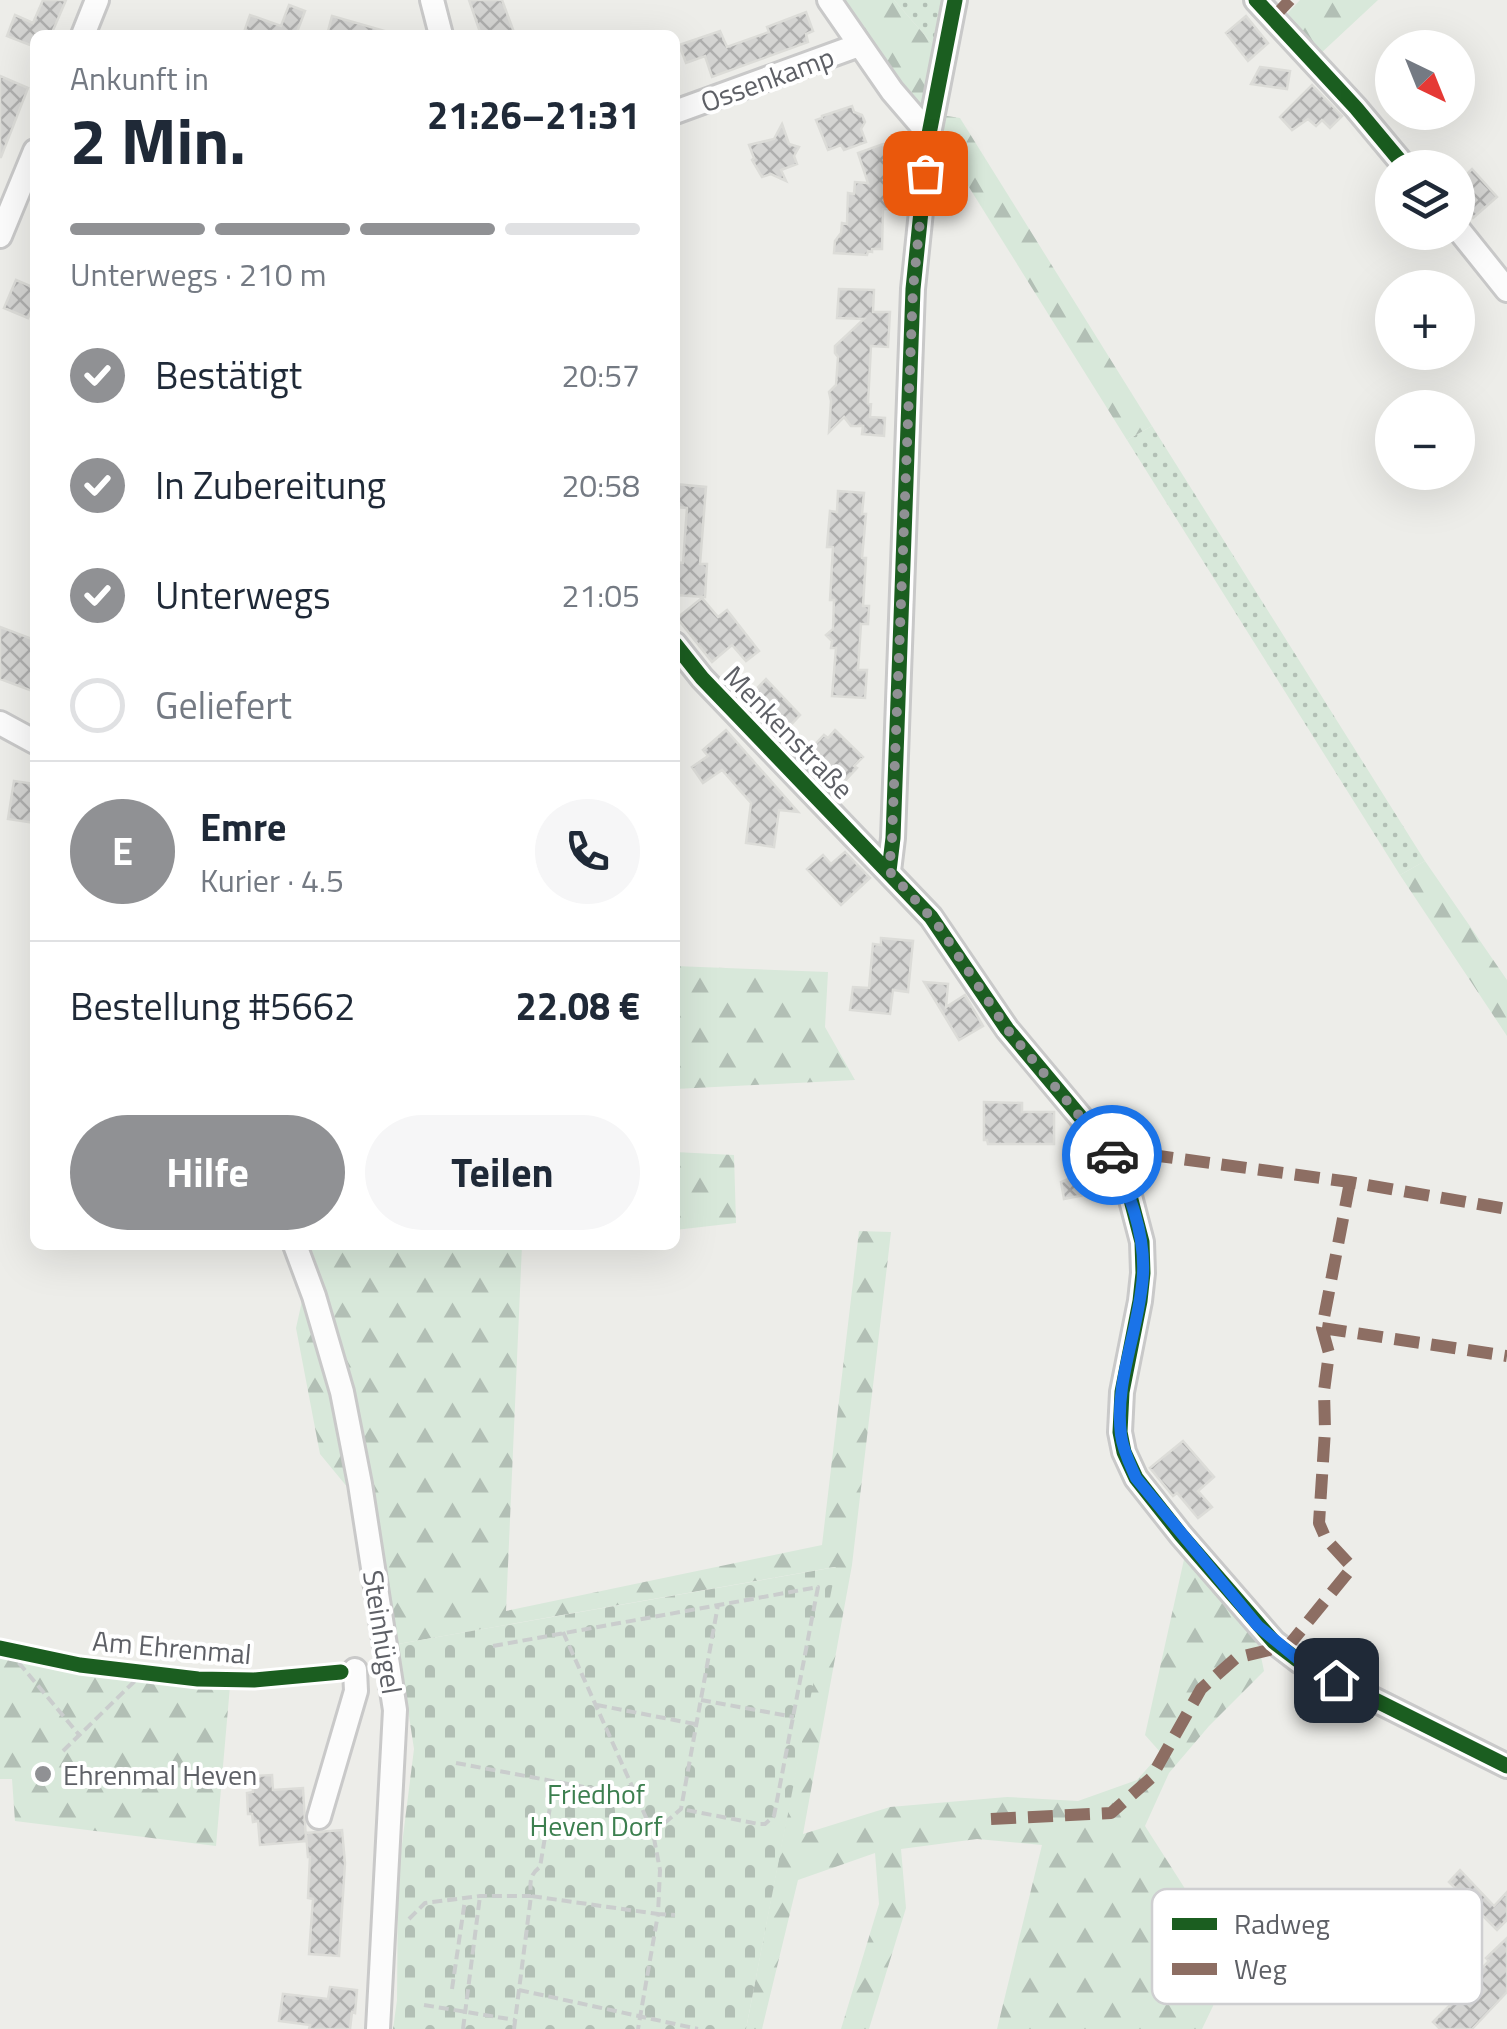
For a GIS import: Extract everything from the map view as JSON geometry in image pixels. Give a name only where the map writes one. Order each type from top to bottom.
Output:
[{"type":"street","points":[[85,30],[97,0]]},
{"type":"street","points":[[432,0],[440,30]]},
{"type":"street","name":"Ossenkamp","points":[[829,0],[892,91],[928,134]]},
{"type":"street","points":[[889,871],[913,289],[928,134],[954,0]]},
{"type":"street","points":[[1256,0],[1391,150]]},
{"type":"street","name":"Ossenkamp","points":[[680,110],[859,45]]},
{"type":"street","points":[[0,236],[30,163]]},
{"type":"street","points":[[1475,250],[1506,288]]},
{"type":"street","name":"Menkenstraße","points":[[680,650],[937,924],[1007,1029],[1110,1151],[1130,1196],[1142,1242],[1140,1301],[1122,1392],[1120,1432],[1136,1478],[1274,1642],[1336,1680],[1507,1766]]},
{"type":"street","points":[[0,723],[30,739]]},
{"type":"street","name":"Steinhügel","points":[[298,1250],[342,1392],[394,1710],[378,2029]]},
{"type":"street","points":[[319,1817],[356,1690],[348,1671],[388,1665]]},
{"type":"path","points":[[492,1646],[818,1586],[777,1810],[770,1820],[759,1824],[681,1809]]},
{"type":"path","points":[[653,1833],[681,1809],[718,1605]]},
{"type":"path","points":[[563,1632],[653,1833],[660,1870],[658,1914],[638,2029]]},
{"type":"path","points":[[3,1648],[80,1736]]},
{"type":"path","points":[[63,1752],[142,1674]]},
{"type":"path","points":[[700,1700],[794,1717]]},
{"type":"path","points":[[597,1704],[696,1725]]},
{"type":"path","points":[[456,1763],[638,1797]]},
{"type":"path","points":[[514,2029],[530,1881],[540,1867],[554,1783]]},
{"type":"path","points":[[463,2029],[480,1896]]},
{"type":"path","points":[[409,1919],[426,1903],[480,1896],[531,1896],[675,1915]]},
{"type":"path","points":[[452,1990],[465,1898]]},
{"type":"path","points":[[519,1990],[698,2029]]},
{"type":"path","points":[[424,2005],[515,2020]]},
{"type":"green space","points":[[841,0],[894,0],[936,48],[927,107],[911,102]]},
{"type":"green space","points":[[894,0],[944,0],[936,48]]},
{"type":"green space","points":[[1300,0],[1378,0],[1319,55],[1284,17]]},
{"type":"green space","points":[[941,115],[960,118],[1152,426],[1127,440],[937,136]]},
{"type":"green space","points":[[1152,426],[1425,861],[1400,875],[1127,440]]},
{"type":"green space","points":[[1425,861],[1507,980],[1507,1036],[1400,875]]},
{"type":"green space","points":[[680,966],[828,972],[825,1027],[855,1080],[680,1089]]},
{"type":"green space","points":[[680,1152],[734,1155],[736,1223],[680,1229]]},
{"type":"green space","points":[[859,1231],[891,1232],[852,1565],[803,1834],[890,1807],[1007,1797],[1078,1801],[1137,1780],[1161,1753],[1145,1735],[1185,1555],[1256,1633],[1264,1671],[1169,1773],[1145,1826],[1185,1889],[1152,1889],[1152,2004],[1214,2004],[1202,2029],[997,2029],[1042,1845],[977,1839],[901,1849],[906,1908],[869,2029],[841,2029],[879,1904],[875,1853],[798,1880],[762,2029],[746,2029],[835,1567],[398,1644],[352,1393],[312,1250],[522,1250],[506,1611],[822,1545]]},
{"type":"green space","points":[[304,1292],[334,1401],[353,1494],[320,1454],[296,1328]]},
{"type":"green space","name":"Friedhof Heven Dorf","points":[[836,1567],[746,2029],[393,2029],[397,2000],[398,1876],[414,1749],[398,1644]]},
{"type":"green space","points":[[0,1655],[230,1686],[216,1846],[15,1821],[12,1779],[0,1779]]},
{"type":"building","points":[[43,0],[66,0],[53,30],[30,30],[30,45],[7,36],[15,15],[33,23]]},
{"type":"building","points":[[469,0],[502,0],[513,30],[479,30]]},
{"type":"building","points":[[289,5],[305,11],[298,30],[245,30],[250,15],[281,26]]},
{"type":"building","points":[[806,12],[813,31],[806,34],[808,42],[712,77],[705,56],[686,63],[680,48],[720,31],[727,47],[769,32],[767,27]]},
{"type":"building","points":[[332,16],[381,30],[328,30]]},
{"type":"building","points":[[1246,16],[1268,43],[1248,61],[1226,33]]},
{"type":"building","points":[[1260,67],[1290,71],[1287,89],[1251,84]]},
{"type":"building","points":[[0,76],[28,88],[1,157],[0,157]]},
{"type":"building","points":[[1312,85],[1342,116],[1330,128],[1322,120],[1316,126],[1308,119],[1292,130],[1280,117]]},
{"type":"building","points":[[852,106],[865,122],[861,129],[866,142],[844,150],[841,145],[828,150],[816,120]]},
{"type":"building","points":[[782,124],[789,144],[799,147],[794,156],[797,164],[781,170],[786,181],[771,174],[762,177],[749,145],[774,139]]},
{"type":"building","points":[[883,144],[888,160],[898,156],[904,175],[889,180],[889,209],[883,209],[882,249],[872,249],[867,255],[834,253],[842,223],[847,224],[848,193],[854,194],[855,182],[868,183],[858,153]]},
{"type":"building","points":[[1475,172],[1497,197],[1475,216]]},
{"type":"building","points":[[16,280],[30,286],[28,318],[4,308]]},
{"type":"building","points":[[839,289],[874,290],[873,312],[890,312],[888,347],[871,346],[868,403],[870,417],[885,418],[884,436],[862,434],[863,426],[851,426],[844,417],[829,432],[829,392],[836,385],[838,357],[835,346],[864,319],[837,318]]},
{"type":"building","points":[[680,484],[706,487],[700,564],[707,564],[705,597],[680,595],[687,508],[680,507]]},
{"type":"building","points":[[838,491],[864,493],[863,606],[869,606],[868,624],[861,624],[858,670],[867,670],[865,698],[832,696],[836,648],[831,648],[832,641],[826,635],[833,629],[833,547],[827,547],[830,511],[837,512]]},
{"type":"building","points":[[702,598],[718,617],[727,610],[759,651],[746,661],[732,645],[712,662],[680,622],[680,616]]},
{"type":"building","points":[[0,627],[30,638],[30,690],[0,679]]},
{"type":"building","points":[[766,679],[800,715],[788,728],[776,715],[770,721],[747,699]]},
{"type":"building","points":[[726,730],[798,812],[779,810],[774,847],[746,843],[751,803],[722,770],[703,783],[692,767],[708,756],[703,750]]},
{"type":"building","points":[[835,730],[863,757],[840,786],[808,752],[824,735],[828,738]]},
{"type":"building","points":[[14,781],[30,783],[30,822],[8,819]]},
{"type":"building","points":[[845,852],[870,878],[841,905],[807,869],[823,855],[831,864]]},
{"type":"building","points":[[881,938],[913,941],[908,992],[893,990],[890,1014],[850,1010],[853,987],[869,988],[873,944],[881,945]]},
{"type":"building","points":[[924,982],[948,984],[946,1007],[965,995],[983,1026],[959,1040]]},
{"type":"building","points":[[984,1102],[1022,1103],[1022,1112],[1054,1112],[1054,1144],[988,1144],[984,1140]]},
{"type":"building","points":[[1094,1161],[1100,1192],[1064,1199],[1061,1182],[1071,1178],[1069,1166]]},
{"type":"building","points":[[1183,1441],[1214,1477],[1198,1491],[1212,1507],[1198,1518],[1150,1468]]},
{"type":"building","points":[[272,1775],[273,1790],[303,1788],[306,1841],[260,1845],[258,1821],[253,1822],[252,1814],[248,1814],[247,1793],[253,1792],[252,1776]]},
{"type":"building","points":[[342,1830],[345,1863],[339,1956],[309,1954],[313,1899],[308,1898],[310,1857],[306,1833]]},
{"type":"building","points":[[1460,1870],[1478,1889],[1456,1889],[1449,1882]]},
{"type":"building","points":[[1507,1892],[1507,1920],[1497,1930],[1482,1915],[1482,1893],[1494,1906]]},
{"type":"building","points":[[1507,1938],[1507,1992],[1472,2029],[1440,2029],[1433,2022],[1451,2004],[1482,2004],[1482,1968],[1489,1961],[1486,1958]]},
{"type":"building","points":[[330,1987],[357,1990],[350,2029],[309,2029],[310,2025],[279,2021],[283,1994],[328,1999]]},
{"type":"marked path","points":[[1273,18],[1290,0]]},
{"type":"marked path","points":[[1129,1156],[1145,1140],[1151,1127]]},
{"type":"marked path","points":[[1111,1155],[1159,1156],[1350,1182],[1507,1209]]},
{"type":"marked path","points":[[1350,1182],[1322,1328],[1507,1356]]},
{"type":"marked path","points":[[1285,1650],[1350,1570],[1319,1523],[1329,1353],[1322,1328]]},
{"type":"marked path","points":[[991,1819],[1111,1813],[1151,1778],[1201,1689],[1236,1658],[1281,1647]]},
{"type":"cycle path","points":[[889,871],[913,289],[929,134],[955,0]]},
{"type":"cycle path","points":[[1256,0],[1391,150]]},
{"type":"cycle path","points":[[680,650],[931,917],[1007,1029],[1109,1151],[1130,1196],[1142,1242],[1140,1301],[1122,1392],[1120,1432],[1136,1478],[1274,1642],[1299,1661],[1507,1766]]},
{"type":"cycle path","name":"Am Ehrenmal","points":[[0,1648],[80,1665],[198,1679],[254,1680],[341,1672]]},
{"type":"way so far","points":[[925,173],[913,289],[889,871],[937,924],[1007,1029],[1112,1155]]},
{"type":"place","name":"Ehrenmal Heven","points":[[43,1774]]},
{"type":"route","points":[[1112,1155],[1130,1196],[1142,1242],[1140,1301],[1122,1392],[1120,1432],[1124,1452],[1136,1478],[1258,1626],[1299,1660],[1336,1680]]}]
